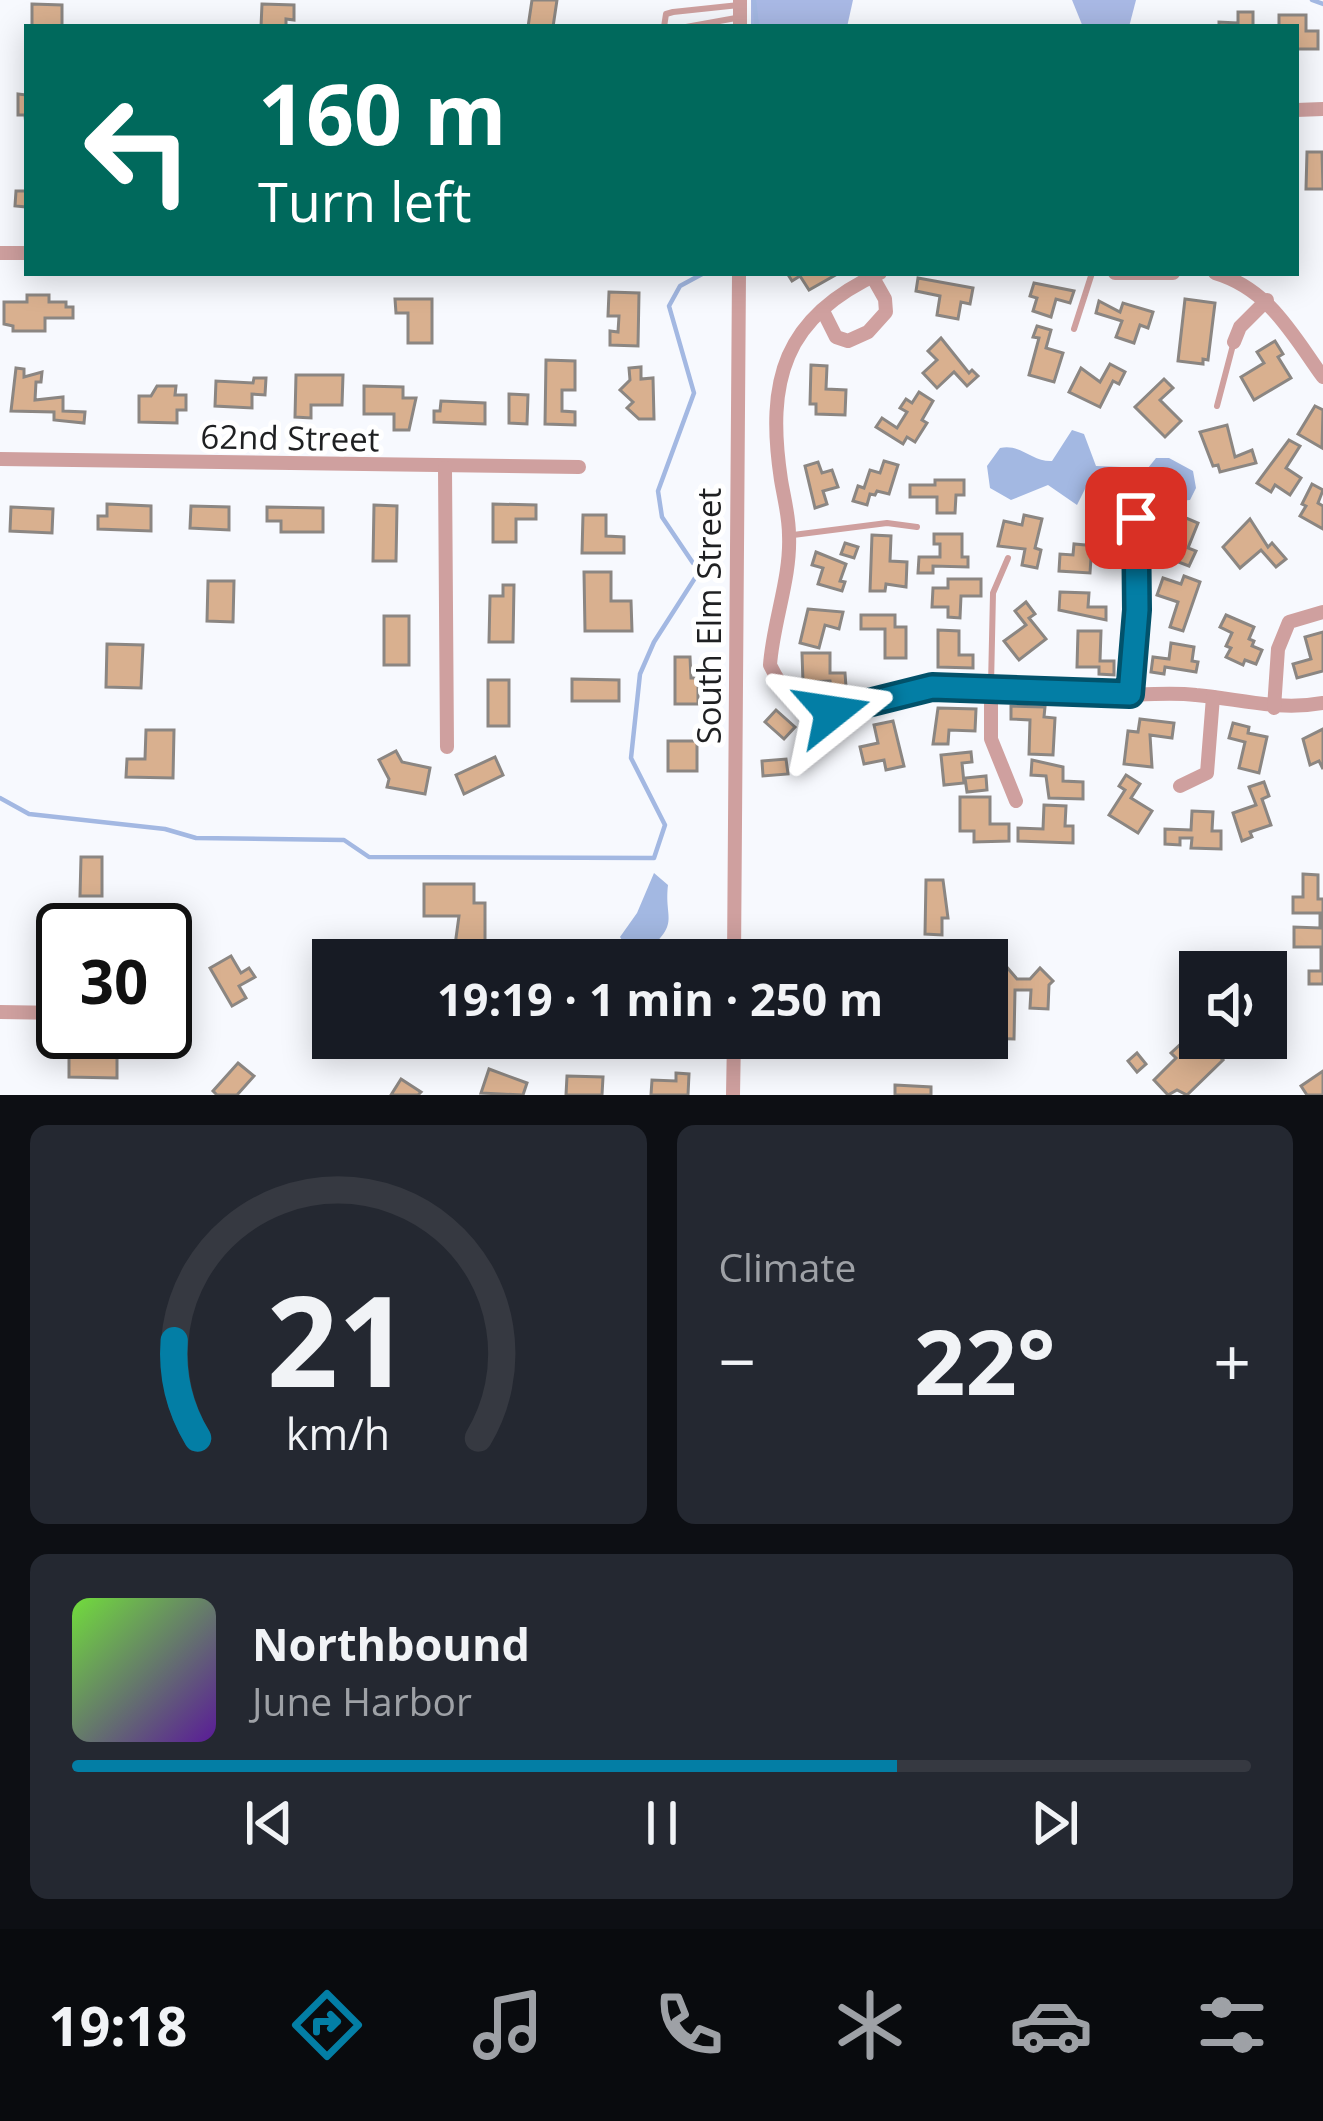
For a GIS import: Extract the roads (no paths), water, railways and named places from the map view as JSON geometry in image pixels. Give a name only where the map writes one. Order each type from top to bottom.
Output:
[{"type":"street","name":"South Elm Street","points":[[734,939],[739,276]]},
{"type":"street","points":[[871,276],[804,327],[786,356],[774,401],[789,536],[770,665],[789,694],[808,707],[832,712],[932,687],[1213,697],[1274,708],[1323,703]]},
{"type":"street","points":[[823,311],[836,337],[848,341],[868,332],[886,312],[875,276]]},
{"type":"street","points":[[1223,276],[1267,300],[1323,377]]},
{"type":"street","points":[[1234,342],[1240,327],[1267,300]]},
{"type":"street","name":"62nd Street","points":[[0,460],[579,467]]},
{"type":"street","points":[[445,468],[447,747]]},
{"type":"street","points":[[1274,708],[1282,635],[1289,622],[1323,612]]},
{"type":"street","points":[[991,689],[991,739],[1016,801]]},
{"type":"street","points":[[1180,786],[1207,773],[1213,697]]},
{"type":"street","points":[[0,1012],[36,1012]]},
{"type":"street","points":[[733,1095],[734,1059]]},
{"type":"lane","points":[[664,24],[666,14],[673,11],[740,12]]},
{"type":"lane","points":[[697,24],[740,12]]},
{"type":"lane","points":[[1074,329],[1091,276]]},
{"type":"lane","points":[[1217,406],[1234,342]]},
{"type":"lane","points":[[1130,694],[1137,610],[1136,518]]},
{"type":"lane","points":[[789,536],[886,523],[916,526]]},
{"type":"lane","points":[[991,689],[993,593],[1008,558]]},
{"type":"waterway","points":[[754,0],[757,24]]},
{"type":"waterway","points":[[1312,0],[1323,4]]},
{"type":"waterway","points":[[693,563],[662,517],[658,491],[694,393],[669,306],[680,286],[698,276]]},
{"type":"waterway","points":[[0,798],[29,814],[165,829],[196,838],[344,840],[369,857],[654,858],[665,825],[631,758],[640,674],[654,642],[695,578]]}]
